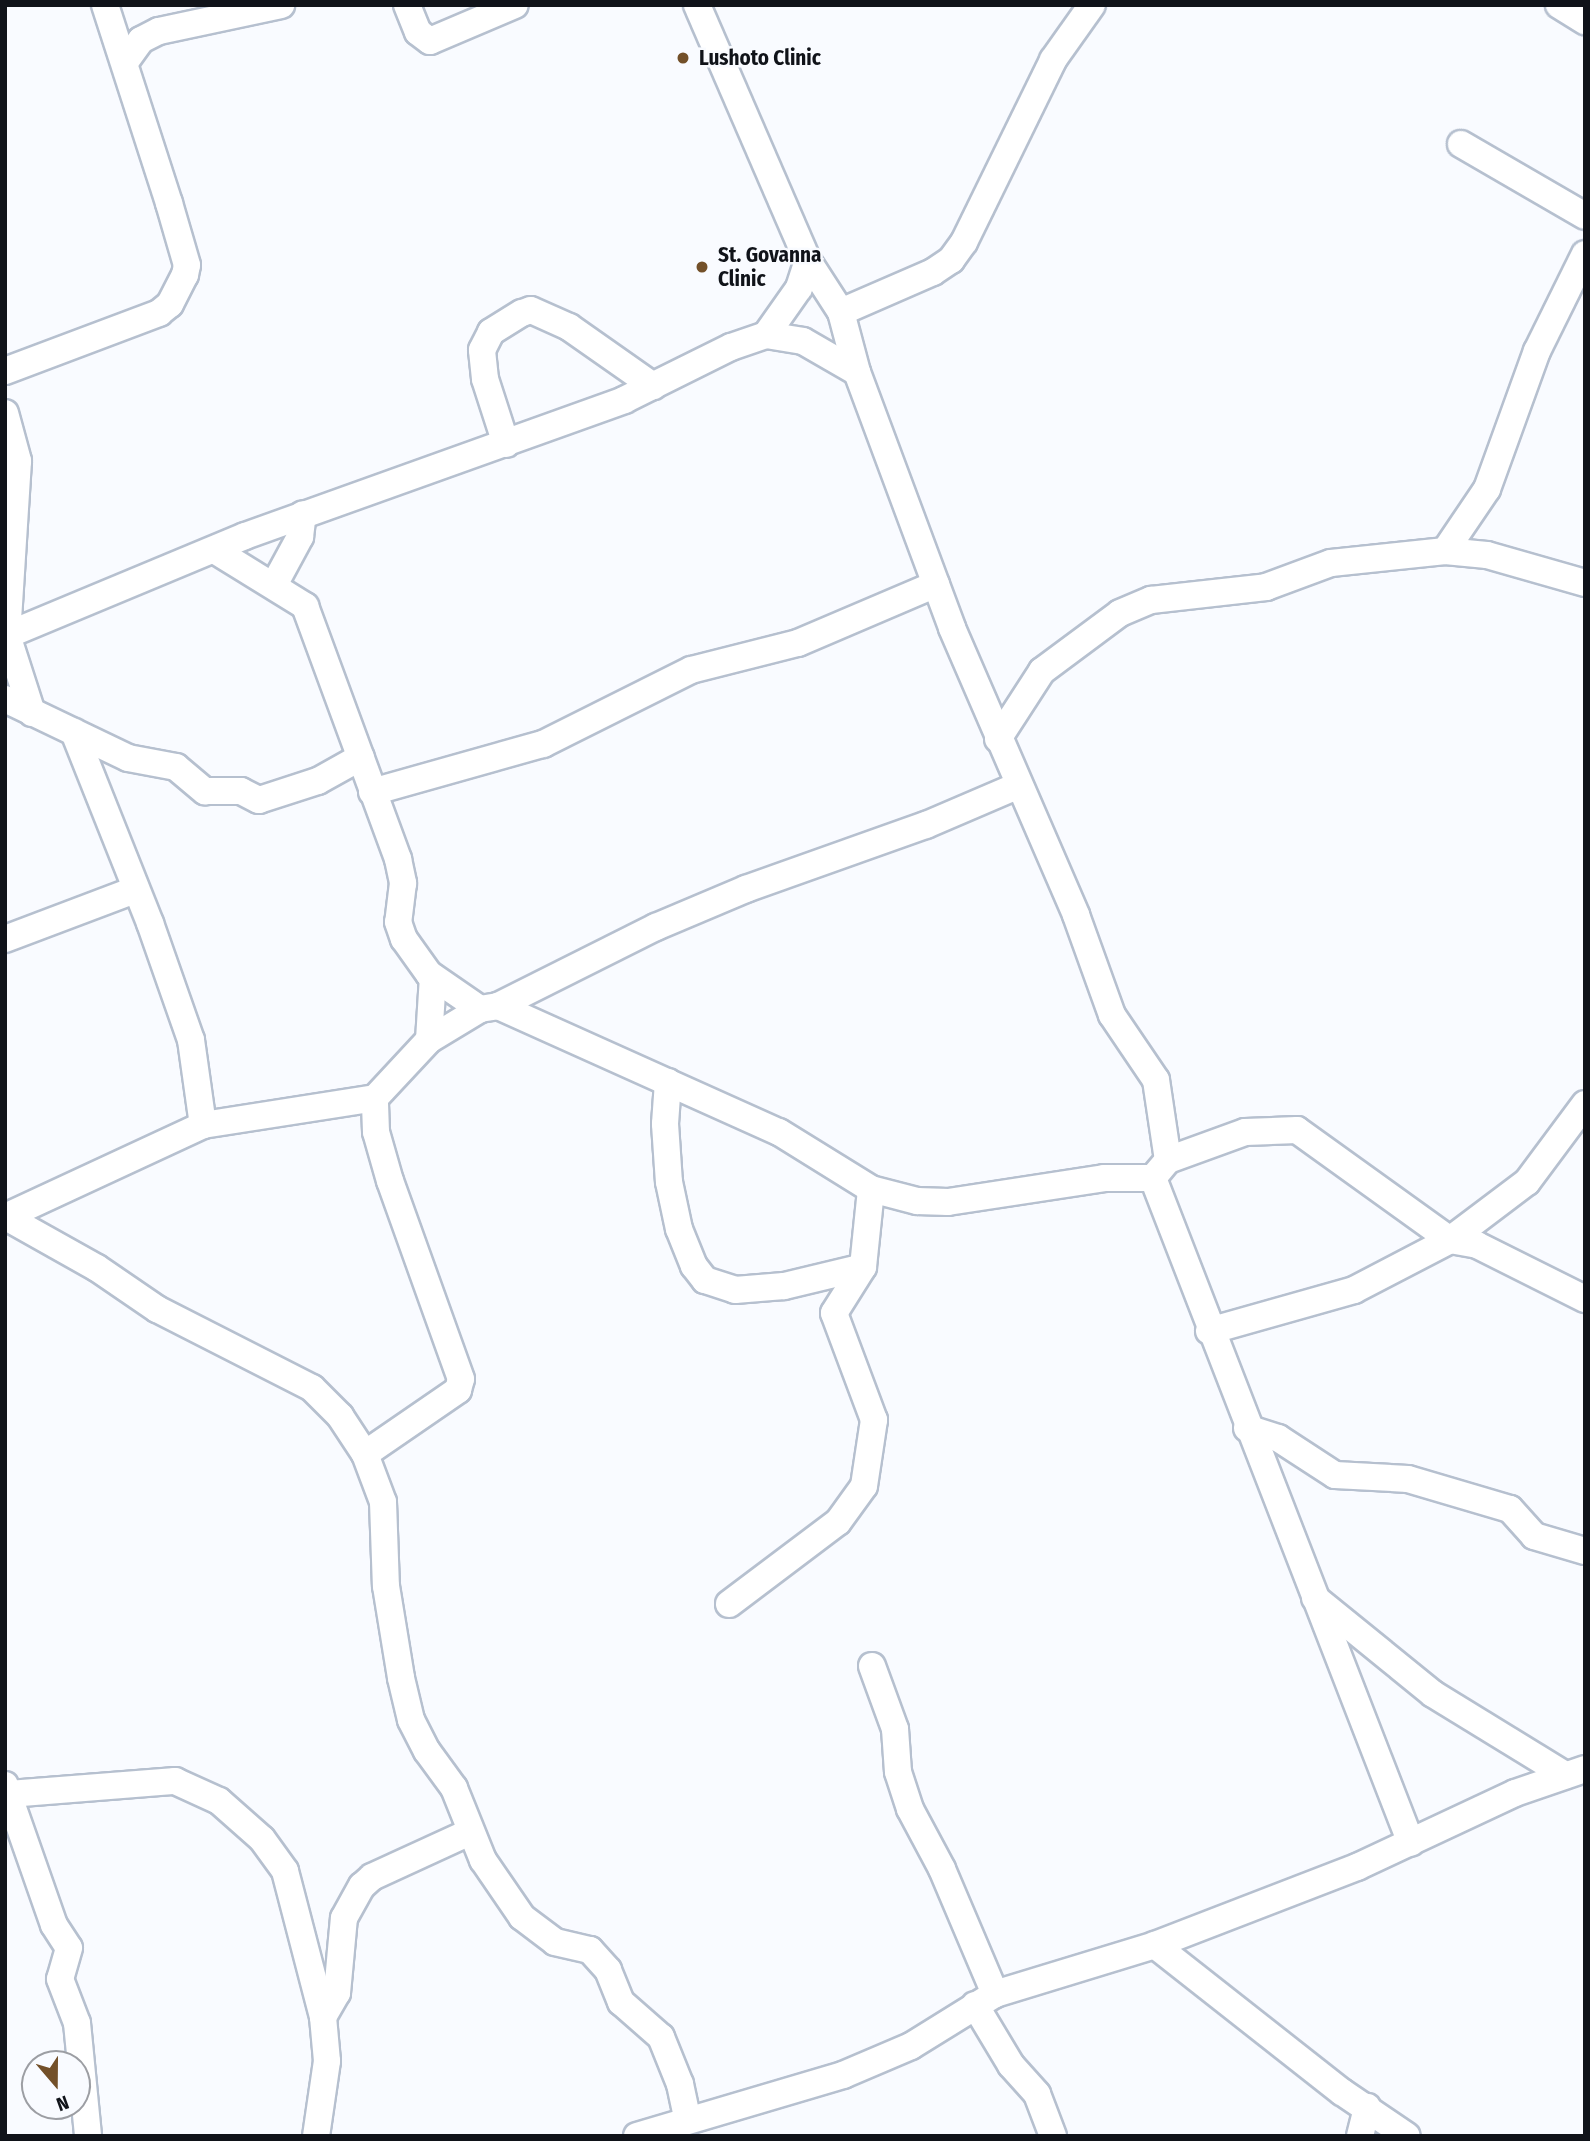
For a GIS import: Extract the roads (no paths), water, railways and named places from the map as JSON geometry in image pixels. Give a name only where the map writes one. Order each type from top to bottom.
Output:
[{"type":"street","points":[[5,370],[159,313],[174,298],[185,275],[187,265],[169,203],[105,5]]},
{"type":"street","points":[[125,62],[141,40],[159,31],[281,5]]},
{"type":"street","points":[[407,5],[418,32],[430,41],[515,5]]},
{"type":"street","points":[[697,5],[808,261],[841,312],[856,372],[936,583],[1017,786],[1076,915],[1112,1015],[1156,1080],[1161,1169],[1209,1331],[1411,1843]]},
{"type":"street","points":[[841,312],[933,272],[951,260],[964,242],[1053,60],[1092,5]]},
{"type":"street","points":[[1559,5],[1585,21]]},
{"type":"street","points":[[1461,144],[1585,216]]},
{"type":"street","points":[[1445,551],[1488,489],[1536,351],[1585,254]]},
{"type":"street","points":[[766,335],[799,288],[808,261]]},
{"type":"street","points":[[506,444],[485,379],[482,350],[491,332],[522,313],[531,310],[569,327],[653,386]]},
{"type":"street","points":[[6,636],[303,514],[506,444],[653,386],[731,347],[766,335],[803,341],[856,372]]},
{"type":"street","points":[[5,413],[18,461],[6,636],[32,713]]},
{"type":"street","points":[[274,585],[300,537],[303,514]]},
{"type":"street","points":[[216,551],[304,606],[361,757],[403,883],[398,922],[404,939],[433,977],[489,1008],[668,1082],[779,1132],[871,1189],[917,1201],[948,1202],[1161,1169],[1245,1132],[1297,1130],[1450,1240],[1477,1245],[1585,1298]]},
{"type":"street","points":[[998,739],[1042,671],[1120,613],[1151,600],[1266,587],[1331,563],[1445,551],[1487,555],[1585,583]]},
{"type":"street","points":[[372,792],[543,744],[578,730],[691,670],[798,643],[936,583]]},
{"type":"street","points":[[5,699],[128,758],[176,767],[205,791],[241,791],[267,801],[361,757]]},
{"type":"street","points":[[74,732],[191,1040],[203,1125]]},
{"type":"street","points":[[6,1217],[203,1125],[375,1098],[429,1040],[489,1008],[668,922],[1017,786]]},
{"type":"street","points":[[5,939],[135,890]]},
{"type":"street","points":[[429,1040],[433,977]]},
{"type":"street","points":[[668,1082],[665,1124],[669,1182],[679,1228],[694,1266],[705,1280],[735,1290],[784,1286],[863,1267]]},
{"type":"street","points":[[365,1454],[458,1390],[461,1379],[390,1181],[376,1132],[375,1098]]},
{"type":"street","points":[[1209,1331],[1354,1290],[1450,1240],[1527,1182],[1585,1104]]},
{"type":"street","points":[[729,1604],[838,1522],[864,1486],[874,1420],[834,1313],[863,1267],[871,1189]]},
{"type":"street","points":[[6,1217],[97,1268],[157,1309],[312,1388],[340,1416],[365,1454],[383,1502],[386,1586],[411,1720],[427,1751],[454,1788],[483,1860],[535,1930],[555,1942],[590,1950],[608,1970],[621,2003],[661,2037],[680,2084],[687,2118]]},
{"type":"street","points":[[1247,1428],[1278,1438],[1335,1475],[1408,1479],[1510,1508],[1534,1536],[1585,1551]]},
{"type":"street","points":[[1315,1598],[1433,1694],[1575,1772]]},
{"type":"street","points":[[872,1666],[895,1729],[898,1772],[911,1809],[942,1869],[985,1999],[1011,2065],[1037,2094],[1053,2136]]},
{"type":"street","points":[[637,2136],[687,2118],[844,2075],[886,2059],[985,1999],[1155,1945],[1411,1843],[1515,1793],[1575,1772]]},
{"type":"street","points":[[88,2136],[77,2023],[60,1979],[69,1948],[50,1914],[7,1790],[156,1780],[175,1781],[219,1801],[262,1839],[285,1871],[323,2017],[327,2061],[316,2136]]},
{"type":"street","points":[[323,2017],[337,1993],[344,1918],[362,1886],[372,1877],[470,1832]]},
{"type":"street","points":[[1155,1945],[1407,2136]]},
{"type":"street","points":[[1360,2136],[1367,2106]]},
{"type":"place","name":"Lushoto Clinic","points":[[683,58]]},
{"type":"place","name":"St. Govanna Clinic","points":[[702,267]]}]
